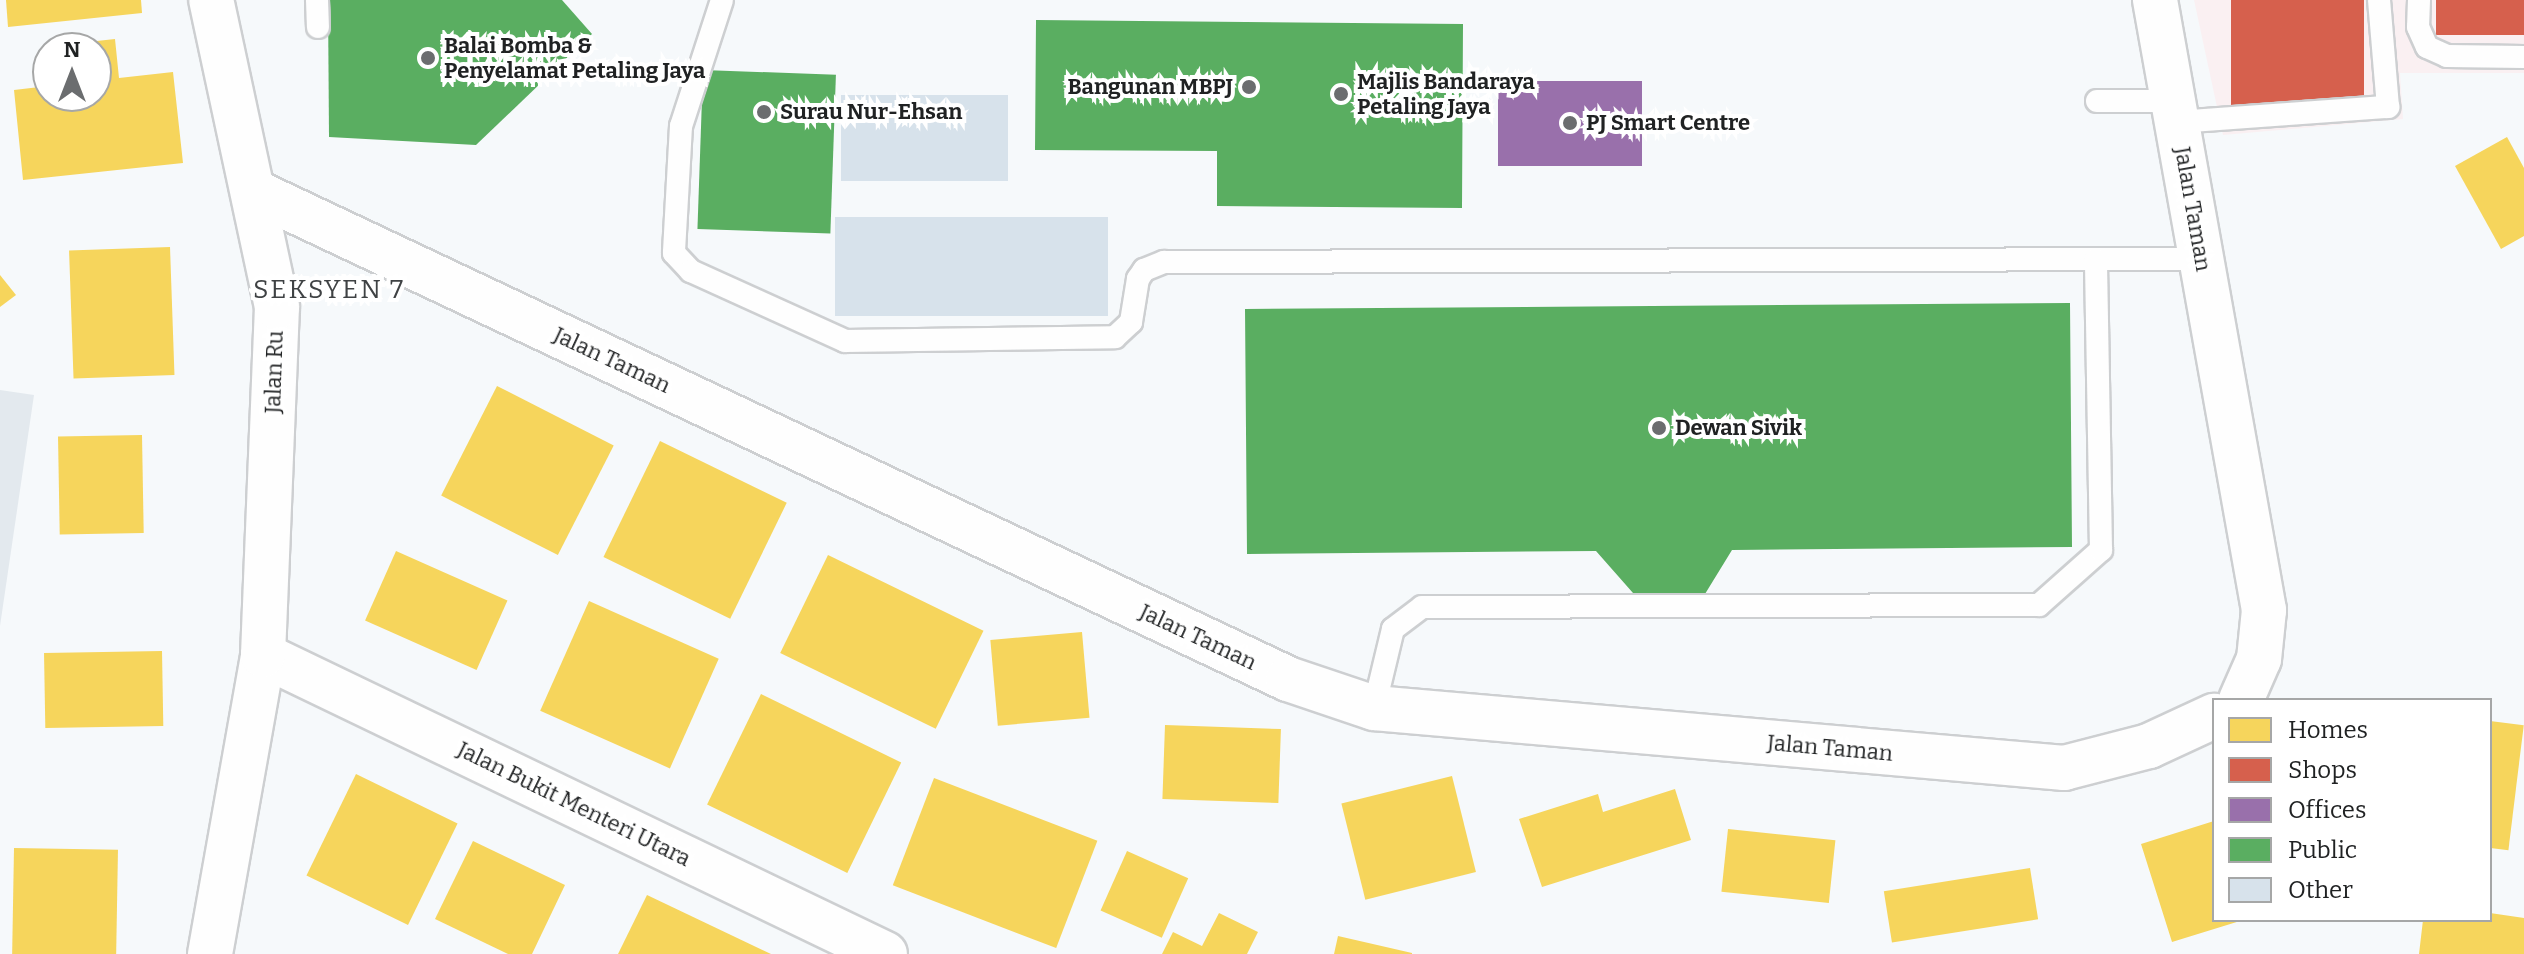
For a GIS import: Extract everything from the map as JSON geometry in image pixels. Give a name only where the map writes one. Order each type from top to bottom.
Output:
[{"type":"street","name":"Jalan Ru","points":[[210,954],[263,655],[277,307],[255,192],[211,0]]},
{"type":"street","name":"Jalan Taman","points":[[2155,0],[2264,610],[2259,659],[2242,698]]},
{"type":"street","name":"Jalan Taman","points":[[255,192],[1288,679],[1374,708],[2064,768],[2149,746],[2212,717]]},
{"type":"street","name":"Jalan Bukit Menteri Utara","points":[[263,655],[885,954]]},
{"type":"lane","points":[[317,0],[318,27]]},
{"type":"lane","points":[[722,0],[681,126],[674,253],[691,271],[845,341],[1115,337],[1131,322],[1138,279],[1144,270],[1164,262],[2202,259]]},
{"type":"lane","points":[[2097,101],[2175,112],[2388,107],[2379,0]]},
{"type":"lane","points":[[2419,0],[2418,27],[2427,47],[2447,56],[2524,57]]},
{"type":"lane","points":[[1374,708],[1393,629],[1422,607],[2039,605],[2101,550],[2096,260]]},
{"type":"shaded area","points":[[2194,0],[2524,0],[2524,73],[2400,73],[2403,119],[2223,135]]},
{"type":"shaded area","points":[[0,390],[34,395],[0,626]]},
{"type":"building: Homes","points":[[6,0],[141,0],[142,13],[8,27]]},
{"type":"building: Homes","points":[[112,39],[115,39],[119,78],[173,72],[183,163],[23,180],[14,90],[32,88],[32,112],[112,112]]},
{"type":"building: Homes","points":[[2507,137],[2524,168],[2524,236],[2501,249],[2455,166]]},
{"type":"building: Homes","points":[[170,247],[174,375],[74,378],[69,251]]},
{"type":"building: Homes","points":[[0,275],[16,295],[0,307]]},
{"type":"building: Homes","points":[[497,386],[614,445],[558,555],[441,496]]},
{"type":"building: Homes","points":[[142,435],[144,533],[60,534],[58,436]]},
{"type":"building: Homes","points":[[660,441],[787,503],[730,619],[603,557]]},
{"type":"building: Homes","points":[[396,551],[507,601],[477,670],[365,620]]},
{"type":"building: Homes","points":[[828,555],[983,631],[936,729],[780,653]]},
{"type":"building: Homes","points":[[589,601],[719,659],[670,768],[540,711]]},
{"type":"building: Homes","points":[[1082,632],[1089,718],[998,726],[990,640]]},
{"type":"building: Homes","points":[[162,651],[163,726],[45,728],[44,653]]},
{"type":"building: Homes","points":[[761,694],[901,762],[847,873],[707,805]]},
{"type":"building: Homes","points":[[2492,721],[2524,725],[2508,850],[2492,848]]},
{"type":"building: Homes","points":[[1165,725],[1281,729],[1278,803],[1162,799]]},
{"type":"building: Homes","points":[[356,774],[458,824],[408,925],[306,876]]},
{"type":"building: Homes","points":[[1452,776],[1476,872],[1365,900],[1341,804]]},
{"type":"building: Homes","points":[[934,778],[1097,841],[1056,948],[893,885]]},
{"type":"building: Homes","points":[[1675,789],[1691,840],[1542,887],[1519,819],[1598,794],[1603,812]]},
{"type":"building: Homes","points":[[2212,822],[2212,922],[2237,922],[2172,942],[2141,844]]},
{"type":"building: Homes","points":[[1728,829],[1835,840],[1829,903],[1721,892]]},
{"type":"building: Homes","points":[[473,841],[565,885],[532,954],[508,954],[435,919]]},
{"type":"building: Homes","points":[[14,848],[118,850],[116,954],[12,954]]},
{"type":"building: Homes","points":[[1127,851],[1188,878],[1162,938],[1101,910]]},
{"type":"building: Homes","points":[[2030,868],[2038,919],[1892,943],[1884,891]]},
{"type":"building: Homes","points":[[647,895],[771,954],[618,954]]},
{"type":"building: Homes","points":[[1219,913],[1258,932],[1247,954],[1162,954],[1173,932],[1202,946]]},
{"type":"building: Homes","points":[[2492,913],[2524,918],[2524,954],[2419,954],[2423,922],[2492,922]]},
{"type":"building: Homes","points":[[1338,936],[1412,953],[1412,954],[1334,954]]},
{"type":"building: Shops","points":[[2231,0],[2364,0],[2364,109],[2231,109]]},
{"type":"building: Shops","points":[[2436,0],[2524,0],[2524,35],[2436,35]]},
{"type":"building: Offices","name":"PJ Smart Centre","points":[[1498,81],[1642,81],[1642,166],[1498,166]]},
{"type":"building: Public","points":[[328,0],[562,0],[592,34],[476,145],[329,137]]},
{"type":"building: Public","name":"Bangunan MBPJ","points":[[1036,20],[1463,24],[1462,208],[1217,206],[1217,151],[1035,150]]},
{"type":"building: Public","points":[[703,70],[836,75],[830,234],[697,229]]},
{"type":"building: Public","name":"Dewan Sivik","points":[[2070,303],[2072,547],[1732,550],[1705,594],[1633,593],[1596,551],[1247,554],[1245,309]]},
{"type":"building: Other","points":[[841,95],[1008,95],[1008,181],[841,181]]},
{"type":"building: Other","points":[[835,217],[1108,217],[1108,316],[835,316]]},
{"type":"place","name":"Balai Bomba & Penyelamat Petaling Jaya","points":[[428,58]]},
{"type":"place","name":"Bangunan MBPJ","points":[[1249,87]]},
{"type":"place","name":"Majlis Bandaraya Petaling Jaya","points":[[1341,94]]},
{"type":"place","name":"Surau Nur-Ehsan","points":[[764,112]]},
{"type":"place","name":"PJ Smart Centre","points":[[1570,123]]},
{"type":"place","name":"Dewan Sivik","points":[[1659,428]]},
{"type":"district","name":"SEKSYEN 7","points":[[329,290]]}]
